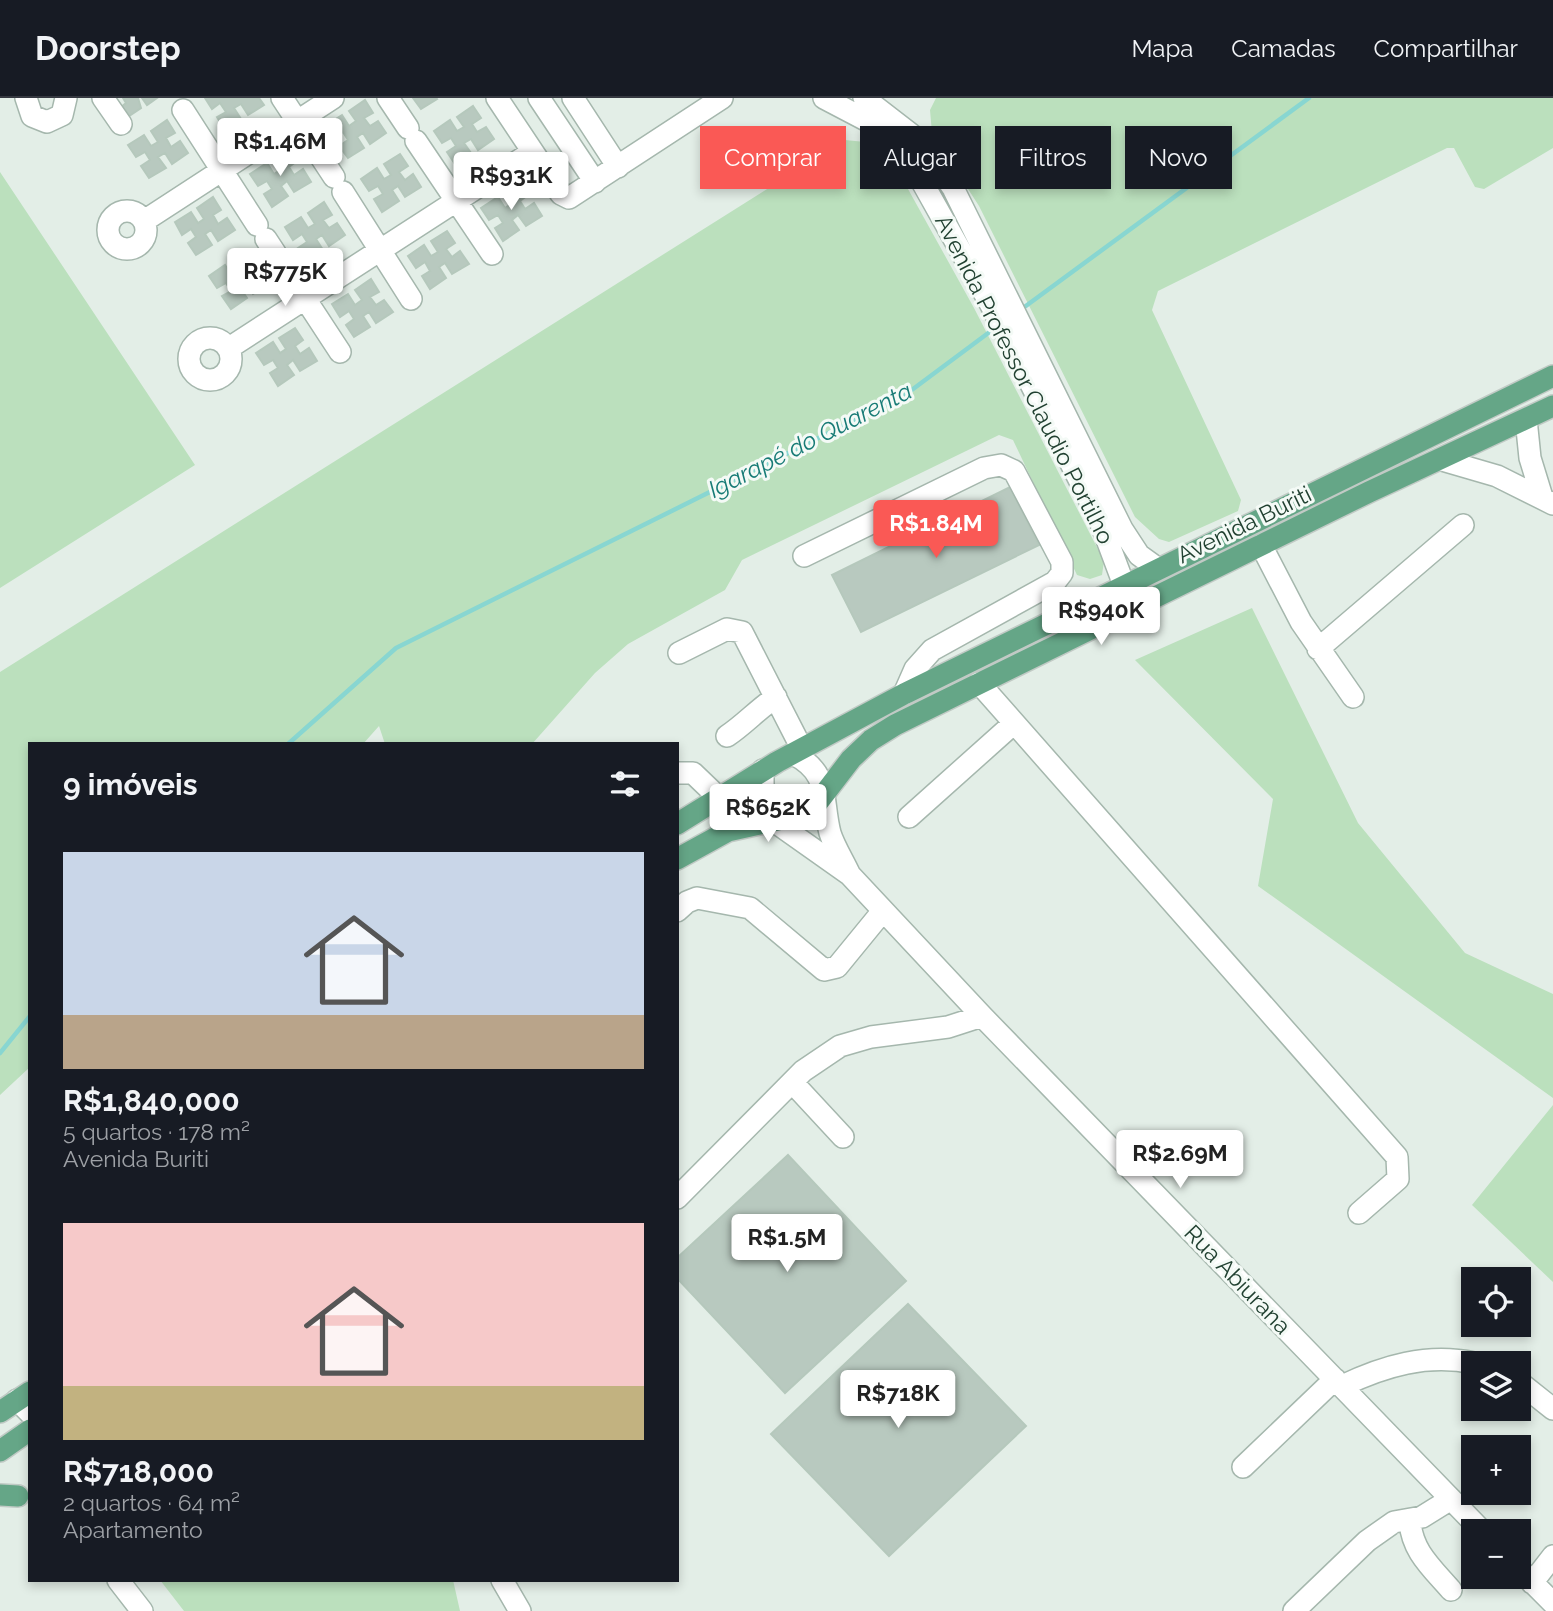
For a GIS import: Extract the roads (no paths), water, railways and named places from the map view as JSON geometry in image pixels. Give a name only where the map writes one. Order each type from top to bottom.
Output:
[{"type":"main road","name":"Avenida Buriti","points":[[679,823],[764,770],[904,694],[1553,376]]},
{"type":"main road","name":"Avenida Buriti","points":[[679,858],[728,831],[796,816],[815,806],[851,758],[871,740],[979,683],[1553,405]]},
{"type":"main road","points":[[0,1451],[28,1431]]},
{"type":"street","points":[[26,98],[32,116],[47,122],[62,115],[66,98]]},
{"type":"street","points":[[103,98],[121,124]]},
{"type":"street","points":[[282,98],[411,299]]},
{"type":"street","points":[[144,221],[333,98]]},
{"type":"street","points":[[388,98],[492,254]]},
{"type":"street","points":[[539,98],[595,182]]},
{"type":"street","points":[[573,98],[618,167]]},
{"type":"street","points":[[500,99],[532,152],[566,197],[595,182],[722,98]]},
{"type":"street","name":"Avenida Professor Claudio Portilho","points":[[824,98],[866,120],[891,140],[921,180],[999,304]]},
{"type":"street","points":[[864,98],[906,128],[935,158],[953,187],[999,304],[1020,345],[1122,529],[1139,555],[1157,568]]},
{"type":"street","points":[[183,110],[340,352]]},
{"type":"street","points":[[229,348],[532,152]]},
{"type":"street","name":"Avenida Professor Claudio Portilho","points":[[1020,345],[1107,534],[1124,585]]},
{"type":"street","points":[[1526,419],[1546,491]]},
{"type":"street","points":[[1442,460],[1546,491]]},
{"type":"street","points":[[804,556],[984,468],[1001,465],[1014,471],[1062,562],[1062,573],[1055,582],[932,650],[915,669],[904,694]]},
{"type":"street","points":[[1318,649],[1463,525]]},
{"type":"street","points":[[1261,545],[1318,649],[1353,697]]},
{"type":"street","points":[[679,653],[727,629],[738,629],[776,697],[798,751]]},
{"type":"street","points":[[979,683],[1397,1157],[1398,1179],[1359,1213]]},
{"type":"street","points":[[727,736],[748,722],[763,705],[776,697]]},
{"type":"street","points":[[909,817],[1013,724]]},
{"type":"street","name":"Rua Abiurana","points":[[798,751],[816,770],[825,795],[831,834],[850,875]]},
{"type":"street","points":[[764,770],[763,797],[775,822]]},
{"type":"street","points":[[679,773],[693,773],[718,797]]},
{"type":"street","name":"Rua Abiurana","points":[[775,822],[850,875],[982,1016],[1470,1519]]},
{"type":"street","points":[[679,909],[697,898],[750,908],[824,970],[837,967],[882,912]]},
{"type":"street","points":[[679,1196],[792,1082],[840,1046],[871,1037],[937,1029],[982,1016]]},
{"type":"street","points":[[792,1082],[843,1137]]},
{"type":"street","points":[[1243,1467],[1338,1382],[1401,1363],[1431,1359],[1461,1362]]},
{"type":"street","points":[[1531,1392],[1553,1409]]},
{"type":"street","points":[[1294,1611],[1367,1541],[1394,1522],[1422,1517],[1451,1499]]},
{"type":"street","points":[[1410,1520],[1410,1538],[1415,1548],[1451,1590]]},
{"type":"street","points":[[1541,1568],[1553,1603]]},
{"type":"street","points":[[120,1582],[142,1611]]},
{"type":"street","points":[[503,1582],[520,1611]]},
{"type":"waterway","name":"Igarapé do Quarenta","points":[[1019,311],[1309,98]]},
{"type":"waterway","name":"Igarapé do Quarenta","points":[[290,742],[396,648],[905,395],[995,328]]},
{"type":"waterway","name":"Igarapé do Quarenta","points":[[0,1053],[28,1018]]}]
